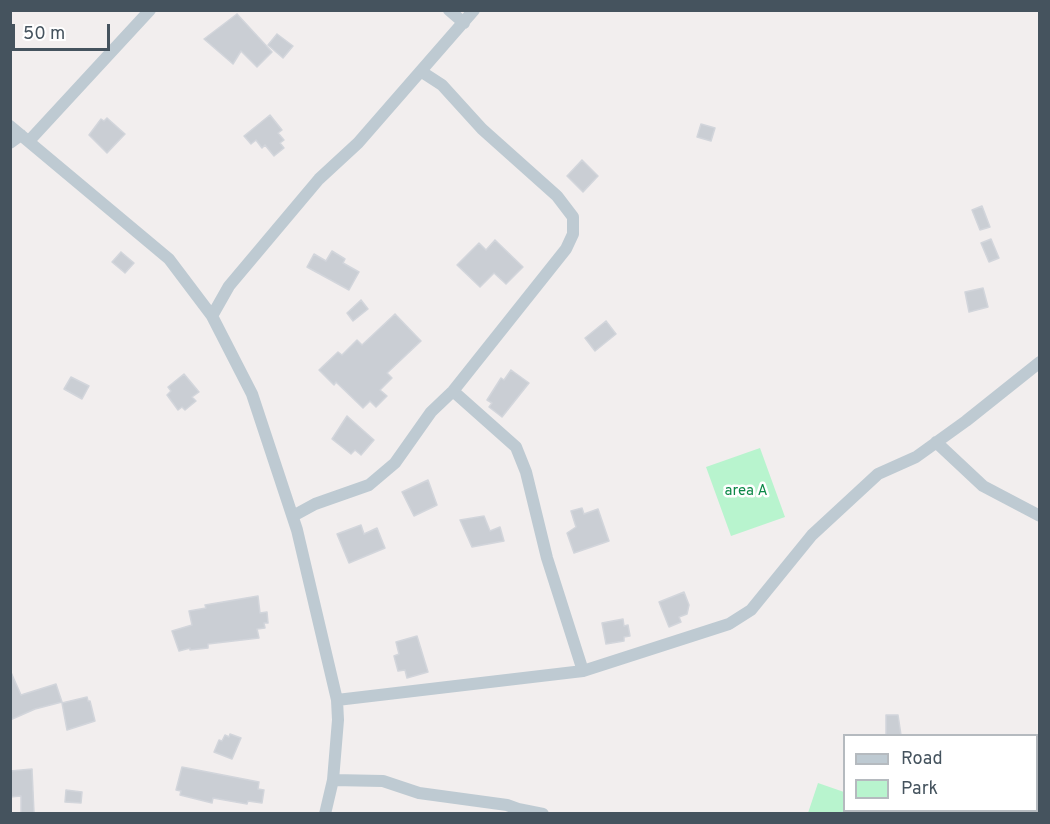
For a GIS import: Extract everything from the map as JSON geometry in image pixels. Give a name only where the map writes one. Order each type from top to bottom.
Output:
[{"type":"street","points":[[10,143],[25,138],[150,10]]},
{"type":"street","points":[[449,10],[464,22]]},
{"type":"street","points":[[212,316],[229,286],[319,179],[358,143],[410,82],[423,72],[474,10]]},
{"type":"street","points":[[293,516],[315,504],[369,485],[385,473],[431,412],[453,391],[566,249],[573,234],[573,217],[548,187],[482,129],[442,85],[423,72]]},
{"type":"street","points":[[10,126],[169,260],[212,316],[252,394],[293,516],[337,700],[338,720],[333,780],[325,813]]},
{"type":"street","points":[[337,700],[583,671],[729,624],[751,610],[812,535],[878,474],[916,457],[1040,362]]},
{"type":"street","points":[[453,391],[516,447],[526,472],[552,574],[583,671]]},
{"type":"street","points":[[936,442],[983,486],[1040,516]]},
{"type":"street","points":[[333,780],[383,781],[419,793],[507,805],[519,811],[543,813]]},
{"type":"green space","name":"area A","points":[[760,448],[785,517],[731,536],[706,467]]},
{"type":"green space","points":[[818,783],[843,792],[843,812],[872,812],[872,813],[808,813]]},
{"type":"building","points":[[237,14],[272,52],[257,67],[241,51],[233,64],[204,39]]},
{"type":"building","points":[[277,34],[293,46],[283,58],[268,45]]},
{"type":"building","points":[[270,115],[282,130],[278,133],[284,140],[280,143],[284,148],[274,156],[265,145],[262,148],[256,140],[251,144],[244,136]]},
{"type":"building","points":[[107,118],[125,134],[107,153],[89,135],[101,119],[104,121]]},
{"type":"building","points":[[701,124],[715,128],[711,141],[697,137]]},
{"type":"building","points":[[582,160],[598,176],[583,192],[567,176]]},
{"type":"building","points":[[982,206],[990,227],[980,230],[972,210]]},
{"type":"building","points":[[991,239],[999,258],[989,262],[981,243]]},
{"type":"building","points":[[495,240],[523,267],[506,284],[494,273],[480,287],[457,265],[479,243],[486,250]]},
{"type":"building","points":[[332,251],[345,259],[343,263],[359,272],[349,290],[307,267],[314,254],[326,261]]},
{"type":"building","points":[[121,252],[134,263],[125,273],[112,262]]},
{"type":"building","points":[[983,288],[988,307],[969,312],[965,292]]},
{"type":"building","points":[[361,300],[368,309],[353,321],[347,313]]},
{"type":"building","points":[[395,314],[421,341],[387,373],[392,378],[380,390],[387,396],[376,407],[370,401],[363,408],[336,382],[334,385],[319,370],[338,352],[342,355],[357,340],[362,345]]},
{"type":"building","points":[[606,321],[616,334],[595,351],[585,338]]},
{"type":"building","points":[[511,370],[529,383],[502,417],[489,407],[492,403],[487,400],[501,378],[504,380]]},
{"type":"building","points":[[184,374],[199,392],[192,397],[196,401],[185,410],[182,407],[178,410],[167,395],[171,391],[168,387]]},
{"type":"building","points":[[71,377],[89,386],[82,399],[64,389]]},
{"type":"building","points":[[347,416],[374,440],[361,455],[355,450],[351,454],[332,439]]},
{"type":"building","points":[[428,480],[437,505],[414,516],[402,492]]},
{"type":"building","points":[[582,508],[584,514],[598,509],[609,541],[574,553],[567,533],[576,527],[571,511]]},
{"type":"building","points":[[484,516],[490,531],[500,527],[504,541],[472,547],[460,520]]},
{"type":"building","points":[[361,525],[364,534],[377,528],[385,548],[349,563],[337,534]]},
{"type":"building","points":[[684,592],[689,605],[687,614],[679,617],[681,622],[669,627],[659,602]]},
{"type":"building","points":[[258,596],[260,613],[267,612],[268,623],[264,623],[265,628],[257,629],[259,638],[208,644],[208,648],[190,650],[190,648],[179,651],[172,631],[192,625],[189,611],[206,608],[205,605]]},
{"type":"building","points":[[623,619],[624,626],[628,625],[630,636],[624,637],[624,641],[606,644],[602,623]]},
{"type":"building","points":[[417,636],[428,672],[407,678],[405,670],[398,671],[394,656],[399,654],[396,642]]},
{"type":"building","points":[[10,670],[21,695],[56,684],[62,702],[35,709],[10,720]]},
{"type":"building","points":[[87,697],[95,721],[67,730],[62,703]]},
{"type":"building","points":[[886,715],[898,715],[901,734],[886,734]]},
{"type":"building","points":[[230,734],[241,738],[232,759],[214,752],[219,740],[222,741],[225,735],[229,737]]},
{"type":"building","points":[[182,767],[259,782],[258,789],[264,790],[262,803],[248,801],[247,804],[213,798],[212,803],[180,795],[181,791],[176,790]]},
{"type":"building","points":[[32,769],[34,813],[21,813],[21,796],[10,797],[10,771]]},
{"type":"building","points":[[66,790],[82,792],[81,803],[65,802]]}]
